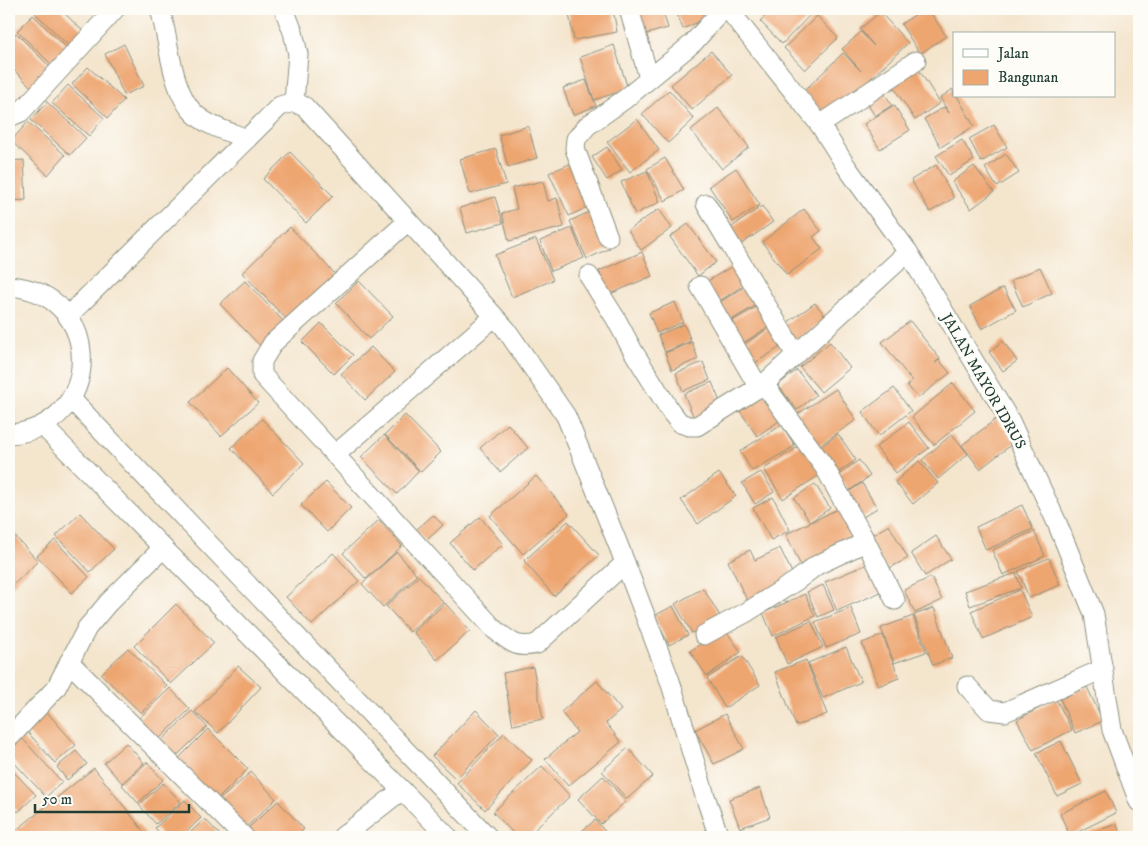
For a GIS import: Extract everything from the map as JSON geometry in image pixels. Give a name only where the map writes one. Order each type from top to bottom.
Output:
[{"type":"street","points":[[9,117],[21,112],[115,9]]},
{"type":"street","points":[[160,9],[182,98],[195,114],[212,125],[247,140]]},
{"type":"street","points":[[284,9],[293,32],[298,54],[294,102]]},
{"type":"street","points":[[629,9],[649,78]]},
{"type":"street","points":[[608,237],[575,149],[576,139],[587,126],[625,99],[693,43],[722,9]]},
{"type":"street","name":"JALAN MAYOR IDRUS","points":[[728,9],[820,125],[846,166],[908,252],[1010,421],[1057,523],[1094,614],[1112,730],[1139,802]]},
{"type":"street","points":[[820,125],[916,61]]},
{"type":"street","points":[[68,316],[280,106],[294,102],[305,107],[504,328],[566,416],[670,681],[719,837]]},
{"type":"street","points":[[706,204],[796,355]]},
{"type":"street","points":[[408,221],[273,343],[262,361],[262,375],[496,630],[515,645],[537,644],[625,563]]},
{"type":"street","points":[[589,276],[616,319],[632,351],[680,423],[697,426],[762,386],[908,252]]},
{"type":"street","points":[[9,286],[23,287],[40,293],[56,303],[68,316],[75,329],[82,357],[81,372],[77,386],[71,399],[58,414],[42,426],[9,434]]},
{"type":"street","points":[[700,286],[762,386],[825,468],[866,542],[895,600]]},
{"type":"street","points":[[336,454],[494,317]]},
{"type":"street","points":[[71,399],[488,837]]},
{"type":"street","points":[[42,426],[448,837]]},
{"type":"street","points":[[704,635],[747,612],[796,582],[817,565],[866,542]]},
{"type":"street","points":[[9,736],[12,736],[56,688],[92,622],[108,603],[163,548]]},
{"type":"street","points":[[69,662],[244,837]]},
{"type":"street","points":[[967,686],[989,710],[1004,712],[1103,669]]},
{"type":"street","points":[[342,837],[402,790]]},
{"type":"building","points":[[39,9],[60,9],[86,34],[72,49],[35,13]]},
{"type":"building","points":[[568,9],[613,9],[617,32],[574,40]]},
{"type":"building","points":[[635,9],[662,9],[668,28],[643,35]]},
{"type":"building","points":[[675,9],[700,9],[705,19],[683,29]]},
{"type":"building","points":[[772,9],[810,9],[813,12],[782,44],[760,21]]},
{"type":"building","points":[[924,9],[928,9],[946,36],[920,54],[901,24]]},
{"type":"building","points":[[880,12],[908,43],[869,80],[872,83],[828,118],[803,92],[843,53],[861,71],[842,49],[861,32],[874,46],[860,29]]},
{"type":"building","points":[[33,15],[70,51],[54,67],[17,31]]},
{"type":"building","points":[[817,16],[838,38],[805,70],[784,48]]},
{"type":"building","points":[[16,33],[52,69],[33,89],[9,65],[9,40]]},
{"type":"building","points":[[124,44],[144,86],[124,95],[105,54]]},
{"type":"building","points":[[614,45],[628,89],[594,100],[580,57]]},
{"type":"building","points":[[711,51],[732,75],[692,110],[671,85]]},
{"type":"building","points":[[88,67],[124,100],[108,118],[72,84]]},
{"type":"building","points":[[917,67],[940,103],[915,120],[891,83]]},
{"type":"building","points":[[586,80],[596,106],[573,115],[563,88]]},
{"type":"building","points":[[68,85],[104,118],[89,136],[52,103]]},
{"type":"building","points":[[881,88],[892,105],[875,116],[864,99]]},
{"type":"building","points":[[953,89],[953,98],[958,98],[974,126],[941,147],[924,119],[944,107],[949,113],[940,98]]},
{"type":"building","points":[[669,90],[694,119],[668,143],[642,114]]},
{"type":"building","points":[[47,102],[86,138],[70,155],[31,120]]},
{"type":"building","points":[[894,105],[910,130],[880,149],[864,124]]},
{"type":"building","points":[[718,108],[749,147],[722,169],[691,130]]},
{"type":"building","points":[[637,119],[659,150],[630,172],[607,142]]},
{"type":"building","points":[[28,122],[65,155],[48,175],[11,141]]},
{"type":"building","points":[[994,125],[1007,147],[981,162],[969,139]]},
{"type":"building","points":[[528,126],[537,158],[508,167],[499,135]]},
{"type":"building","points":[[962,140],[974,160],[949,176],[936,156]]},
{"type":"building","points":[[607,147],[622,170],[607,180],[592,157]]},
{"type":"building","points":[[496,149],[506,184],[470,194],[460,159]]},
{"type":"building","points":[[290,152],[333,196],[306,223],[263,179]]},
{"type":"building","points":[[1006,154],[1019,173],[997,187],[985,168]]},
{"type":"building","points":[[665,158],[684,190],[665,201],[647,169]]},
{"type":"building","points":[[24,160],[26,200],[9,201],[9,161]]},
{"type":"building","points":[[574,162],[594,204],[569,216],[549,173]]},
{"type":"building","points":[[936,165],[954,198],[930,212],[911,180]]},
{"type":"building","points":[[974,166],[994,192],[971,209],[952,182]]},
{"type":"building","points":[[736,168],[760,205],[733,222],[709,186]]},
{"type":"building","points":[[647,171],[660,202],[635,214],[621,182]]},
{"type":"building","points":[[543,181],[548,201],[557,198],[564,227],[509,241],[502,213],[517,209],[512,188]]},
{"type":"building","points":[[495,197],[503,223],[467,233],[460,208]]},
{"type":"building","points":[[762,206],[773,222],[740,245],[729,229]]},
{"type":"building","points":[[659,209],[672,228],[641,250],[628,230]]},
{"type":"building","points":[[804,209],[821,231],[813,237],[822,249],[787,275],[762,242]]},
{"type":"building","points":[[593,210],[610,248],[587,259],[570,221]]},
{"type":"building","points":[[688,224],[716,262],[698,276],[670,237]]},
{"type":"building","points":[[290,227],[338,277],[290,323],[242,273]]},
{"type":"building","points":[[572,228],[584,258],[551,271],[540,241]]},
{"type":"building","points":[[536,239],[553,280],[512,297],[495,255]]},
{"type":"building","points":[[642,252],[652,276],[608,295],[599,271]]},
{"type":"building","points":[[734,265],[746,284],[718,302],[706,282]]},
{"type":"building","points":[[1040,267],[1052,293],[1023,307],[1011,281]]},
{"type":"building","points":[[245,281],[289,327],[264,350],[220,304]]},
{"type":"building","points":[[359,281],[393,316],[369,339],[336,303]]},
{"type":"building","points":[[746,286],[758,304],[730,321],[718,303]]},
{"type":"building","points":[[1003,288],[1016,310],[982,329],[970,306]]},
{"type":"building","points":[[675,302],[683,322],[657,333],[649,313]]},
{"type":"building","points":[[815,303],[827,318],[796,341],[784,325]]},
{"type":"building","points":[[758,306],[770,326],[743,343],[730,322]]},
{"type":"building","points":[[910,321],[940,359],[935,363],[939,360],[950,373],[918,398],[907,385],[912,381],[882,342]]},
{"type":"building","points":[[321,323],[353,355],[334,374],[302,342]]},
{"type":"building","points":[[684,324],[691,341],[665,352],[658,335]]},
{"type":"building","points":[[771,327],[782,346],[755,363],[744,344]]},
{"type":"building","points":[[1003,341],[1017,361],[1003,371],[989,352]]},
{"type":"building","points":[[692,342],[698,359],[672,370],[665,353]]},
{"type":"building","points":[[830,342],[850,368],[821,392],[800,367]]},
{"type":"building","points":[[371,347],[395,372],[365,400],[341,374]]},
{"type":"building","points":[[703,362],[710,380],[683,391],[676,373]]},
{"type":"building","points":[[227,368],[258,403],[221,436],[190,402]]},
{"type":"building","points":[[797,370],[816,395],[797,410],[778,385]]},
{"type":"building","points":[[712,382],[722,407],[694,418],[684,394]]},
{"type":"building","points":[[953,383],[975,411],[934,445],[912,417]]},
{"type":"building","points":[[894,388],[911,411],[879,436],[862,412]]},
{"type":"building","points":[[836,389],[856,420],[817,447],[796,415]]},
{"type":"building","points":[[765,394],[782,419],[757,436],[740,411]]},
{"type":"building","points":[[405,415],[441,452],[421,472],[385,435]]},
{"type":"building","points":[[262,419],[304,463],[273,493],[231,448]]},
{"type":"building","points":[[996,419],[1015,442],[980,469],[962,445]]},
{"type":"building","points":[[909,422],[929,448],[896,473],[876,447]]},
{"type":"building","points":[[508,424],[528,448],[500,472],[480,448]]},
{"type":"building","points":[[782,425],[795,446],[752,471],[740,451]]},
{"type":"building","points":[[838,434],[856,460],[833,476],[815,451]]},
{"type":"building","points":[[952,434],[968,454],[938,479],[922,460]]},
{"type":"building","points":[[384,435],[419,471],[397,494],[361,457]]},
{"type":"building","points":[[802,444],[821,474],[783,499],[764,469]]},
{"type":"building","points":[[859,460],[870,476],[849,491],[838,475]]},
{"type":"building","points":[[919,461],[938,483],[913,504],[895,482]]},
{"type":"building","points":[[761,472],[774,492],[755,504],[742,483]]},
{"type":"building","points":[[719,473],[736,496],[698,524],[681,500]]},
{"type":"building","points":[[536,476],[569,514],[523,554],[490,516]]},
{"type":"building","points":[[326,482],[351,508],[327,532],[301,505]]},
{"type":"building","points":[[862,483],[877,508],[857,521],[842,496]]},
{"type":"building","points":[[815,484],[830,508],[810,522],[794,498]]},
{"type":"building","points":[[773,497],[790,530],[771,540],[753,508]]},
{"type":"building","points":[[1022,505],[1033,529],[986,550],[976,527]]},
{"type":"building","points":[[842,507],[858,541],[802,568],[786,534]]},
{"type":"building","points":[[80,513],[114,549],[90,572],[56,536]]},
{"type":"building","points":[[433,515],[443,525],[426,541],[416,530]]},
{"type":"building","points":[[480,517],[503,544],[473,570],[450,543]]},
{"type":"building","points":[[379,520],[402,546],[366,579],[343,553]]},
{"type":"building","points":[[568,521],[599,555],[554,596],[524,561]]},
{"type":"building","points":[[889,525],[908,558],[886,570],[867,538]]},
{"type":"building","points":[[9,530],[38,561],[9,589]]},
{"type":"building","points":[[1034,531],[1045,556],[1003,575],[992,550]]},
{"type":"building","points":[[936,536],[951,559],[925,576],[911,553]]},
{"type":"building","points":[[55,540],[89,577],[72,593],[37,556]]},
{"type":"building","points":[[780,548],[795,579],[748,602],[728,561],[750,550],[755,560]]},
{"type":"building","points":[[397,552],[417,575],[383,607],[362,584]]},
{"type":"building","points":[[333,553],[359,581],[312,625],[286,597]]},
{"type":"building","points":[[1049,558],[1060,585],[1029,598],[1018,571]]},
{"type":"building","points":[[870,563],[883,591],[837,611],[825,582]]},
{"type":"building","points":[[1016,573],[1021,588],[970,606],[965,591]]},
{"type":"building","points":[[419,576],[443,602],[410,632],[386,606]]},
{"type":"building","points":[[931,577],[942,600],[915,613],[904,590]]},
{"type":"building","points":[[823,585],[834,610],[818,617],[807,592]]},
{"type":"building","points":[[703,588],[720,616],[692,633],[675,604]]},
{"type":"building","points":[[1020,590],[1032,617],[983,639],[971,611]]},
{"type":"building","points":[[805,594],[815,616],[773,636],[763,613]]},
{"type":"building","points":[[445,603],[470,631],[437,660],[413,632]]},
{"type":"building","points":[[176,604],[214,643],[171,684],[134,646]]},
{"type":"building","points":[[673,606],[688,635],[669,645],[654,616]]},
{"type":"building","points":[[851,608],[861,634],[826,648],[815,622]]},
{"type":"building","points":[[934,608],[952,658],[933,665],[914,615]]},
{"type":"building","points":[[913,616],[926,652],[894,663],[881,628]]},
{"type":"building","points":[[811,621],[823,647],[787,664],[776,637]]},
{"type":"building","points":[[724,628],[741,652],[707,676],[690,651]]},
{"type":"building","points":[[883,635],[899,678],[878,686],[862,643]]},
{"type":"building","points":[[846,647],[861,682],[823,698],[808,663]]},
{"type":"building","points":[[128,648],[167,686],[141,713],[101,674]]},
{"type":"building","points":[[742,656],[760,685],[725,708],[707,678]]},
{"type":"building","points":[[806,660],[827,714],[796,726],[775,672]]},
{"type":"building","points":[[238,666],[261,687],[218,733],[195,712]]},
{"type":"building","points":[[533,667],[543,719],[513,725],[503,673]]},
{"type":"building","points":[[597,681],[621,710],[606,723],[621,742],[568,786],[545,759],[577,732],[561,712]]},
{"type":"building","points":[[1087,687],[1103,721],[1075,733],[1060,699]]},
{"type":"building","points":[[170,688],[190,709],[154,744],[134,723]]},
{"type":"building","points":[[1056,699],[1072,730],[1033,750],[1017,720]]},
{"type":"building","points":[[44,709],[76,745],[55,763],[23,727]]},
{"type":"building","points":[[476,710],[499,734],[456,779],[432,756]]},
{"type":"building","points":[[192,711],[207,727],[170,762],[155,747]]},
{"type":"building","points":[[725,714],[744,749],[714,764],[695,730]]},
{"type":"building","points":[[208,729],[248,769],[213,804],[173,764]]},
{"type":"building","points":[[504,733],[532,760],[485,810],[457,783]]},
{"type":"building","points":[[20,736],[62,782],[46,797],[9,757],[9,747]]},
{"type":"building","points":[[1061,741],[1082,784],[1057,796],[1036,753]]},
{"type":"building","points":[[126,743],[144,763],[122,783],[104,763]]},
{"type":"building","points":[[628,748],[653,776],[627,799],[602,771]]},
{"type":"building","points":[[76,751],[87,764],[67,780],[57,767]]},
{"type":"building","points":[[147,762],[163,780],[138,803],[122,785]]},
{"type":"building","points":[[542,766],[570,796],[527,837],[517,837],[493,812]]},
{"type":"building","points":[[94,768],[148,837],[9,837],[9,836]]},
{"type":"building","points":[[12,770],[36,795],[18,812],[9,802],[9,774]]},
{"type":"building","points":[[251,772],[276,799],[243,830],[217,802]]},
{"type":"building","points":[[603,776],[626,801],[601,824],[578,799]]},
{"type":"building","points":[[163,783],[181,802],[156,824],[139,805]]},
{"type":"building","points":[[760,788],[770,817],[740,828],[729,799]]},
{"type":"building","points":[[1106,791],[1116,813],[1070,836],[1060,814]]},
{"type":"building","points":[[185,800],[201,818],[181,837],[164,837],[155,828]]},
{"type":"building","points":[[278,801],[304,829],[295,837],[254,837],[247,829]]},
{"type":"building","points":[[205,819],[222,837],[185,837]]},
{"type":"building","points":[[595,820],[610,837],[575,837]]},
{"type":"building","points":[[1117,824],[1121,837],[1079,837]]}]
